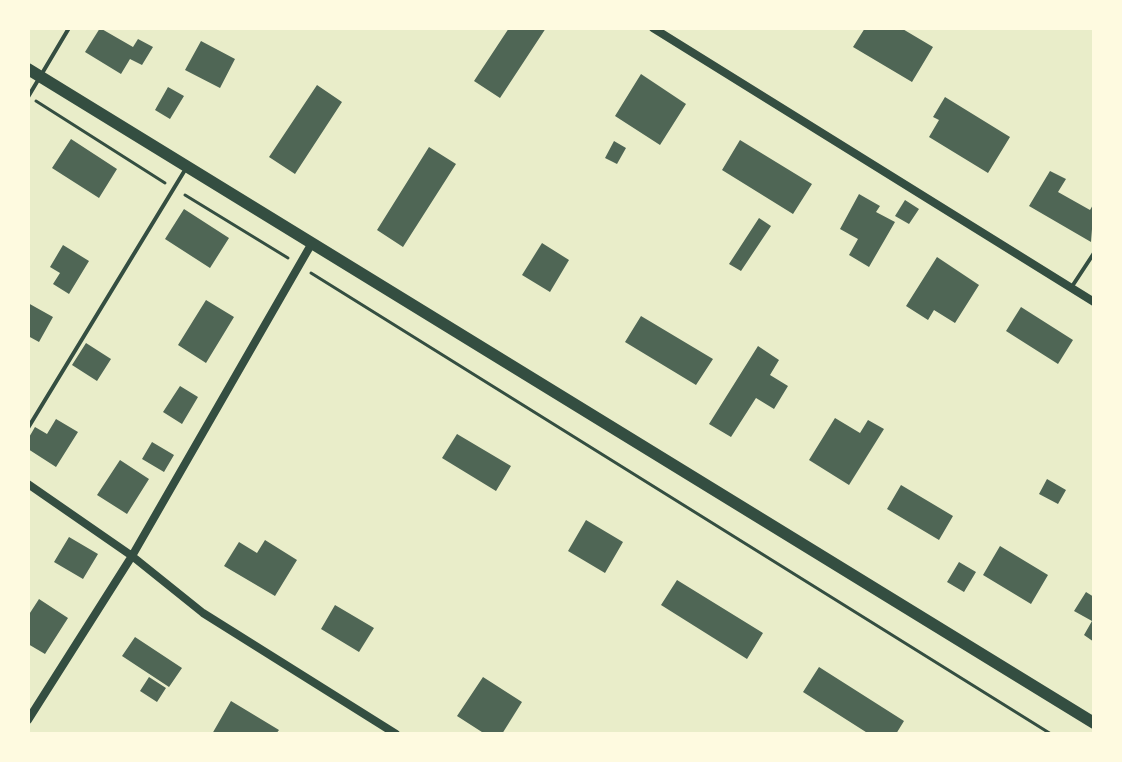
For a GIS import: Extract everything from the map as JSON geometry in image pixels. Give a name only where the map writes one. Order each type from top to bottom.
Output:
[{"type":"main road","points":[[28,69],[1094,723]]},
{"type":"street","points":[[653,28],[1094,302]]},
{"type":"street","points":[[28,720],[132,556],[312,243]]},
{"type":"street","points":[[28,484],[132,556],[203,613],[396,734]]},
{"type":"lane","points":[[28,97],[69,28]]},
{"type":"lane","points":[[28,428],[187,167]]},
{"type":"lane","points":[[1071,288],[1094,253]]},
{"type":"path","points":[[28,97],[1051,734]]},
{"type":"building","points":[[100,28],[133,47],[138,39],[153,47],[142,65],[130,59],[121,74],[85,52]]},
{"type":"building","points":[[509,28],[546,28],[500,98],[474,81]]},
{"type":"building","points":[[865,28],[901,28],[933,47],[912,82],[853,47]]},
{"type":"building","points":[[201,41],[235,59],[220,88],[185,70]]},
{"type":"building","points":[[641,74],[686,104],[660,145],[615,116]]},
{"type":"building","points":[[317,85],[342,102],[295,174],[269,157]]},
{"type":"building","points":[[168,87],[184,96],[170,119],[155,110]]},
{"type":"building","points":[[945,97],[1010,137],[988,173],[929,137],[939,120],[933,117]]},
{"type":"building","points":[[71,139],[117,169],[99,198],[52,168]]},
{"type":"building","points":[[740,140],[812,184],[793,214],[722,170]]},
{"type":"building","points":[[614,141],[626,148],[617,164],[605,158]]},
{"type":"building","points":[[429,147],[456,164],[403,247],[377,230]]},
{"type":"building","points":[[1050,171],[1066,179],[1058,192],[1090,210],[1094,203],[1091,242],[1029,206]]},
{"type":"building","points":[[859,194],[880,206],[876,212],[895,222],[869,267],[849,255],[858,239],[840,229]]},
{"type":"building","points":[[905,200],[919,209],[909,224],[895,216]]},
{"type":"building","points":[[184,209],[229,238],[210,268],[165,239]]},
{"type":"building","points":[[759,218],[771,226],[741,271],[729,264]]},
{"type":"building","points":[[542,243],[569,260],[550,292],[522,275]]},
{"type":"building","points":[[63,245],[89,261],[69,294],[53,284],[60,273],[50,267]]},
{"type":"building","points":[[937,257],[979,285],[955,323],[934,310],[928,320],[906,306]]},
{"type":"building","points":[[206,300],[234,317],[206,363],[178,345]]},
{"type":"building","points":[[28,303],[53,317],[39,342],[28,336]]},
{"type":"building","points":[[1021,307],[1073,340],[1058,364],[1006,331]]},
{"type":"building","points":[[641,316],[713,359],[696,385],[625,342]]},
{"type":"building","points":[[86,343],[111,359],[97,381],[72,365]]},
{"type":"building","points":[[758,346],[779,360],[770,375],[788,386],[774,409],[756,398],[731,437],[709,424]]},
{"type":"building","points":[[180,386],[198,397],[182,424],[163,412]]},
{"type":"building","points":[[835,418],[860,433],[868,420],[884,429],[849,485],[809,460]]},
{"type":"building","points":[[56,419],[78,432],[56,467],[28,449],[28,439],[35,427],[47,434]]},
{"type":"building","points":[[457,434],[511,466],[496,491],[442,458]]},
{"type":"building","points":[[152,442],[174,455],[164,472],[142,459]]},
{"type":"building","points":[[120,460],[149,479],[127,514],[97,495]]},
{"type":"building","points":[[1047,479],[1066,490],[1058,504],[1039,494]]},
{"type":"building","points":[[901,485],[953,516],[939,540],[887,509]]},
{"type":"building","points":[[586,520],[623,542],[605,573],[568,551]]},
{"type":"building","points":[[69,537],[98,554],[83,579],[54,562]]},
{"type":"building","points":[[265,540],[297,560],[275,596],[224,566],[239,542],[257,553]]},
{"type":"building","points":[[1000,546],[1048,575],[1031,604],[983,575]]},
{"type":"building","points":[[959,562],[976,572],[964,592],[947,582]]},
{"type":"building","points":[[677,580],[763,633],[747,659],[661,605]]},
{"type":"building","points":[[1086,592],[1094,597],[1094,642],[1084,635],[1092,621],[1074,611]]},
{"type":"building","points":[[39,599],[68,618],[45,654],[28,644],[28,616]]},
{"type":"building","points":[[335,605],[374,628],[359,652],[321,629]]},
{"type":"building","points":[[135,637],[182,668],[169,687],[122,656]]},
{"type":"building","points":[[819,667],[904,721],[896,734],[869,734],[803,692]]},
{"type":"building","points":[[149,677],[166,688],[157,702],[140,691]]},
{"type":"building","points":[[483,677],[522,702],[502,734],[485,734],[457,716]]},
{"type":"building","points":[[231,701],[279,730],[276,734],[212,734]]}]
